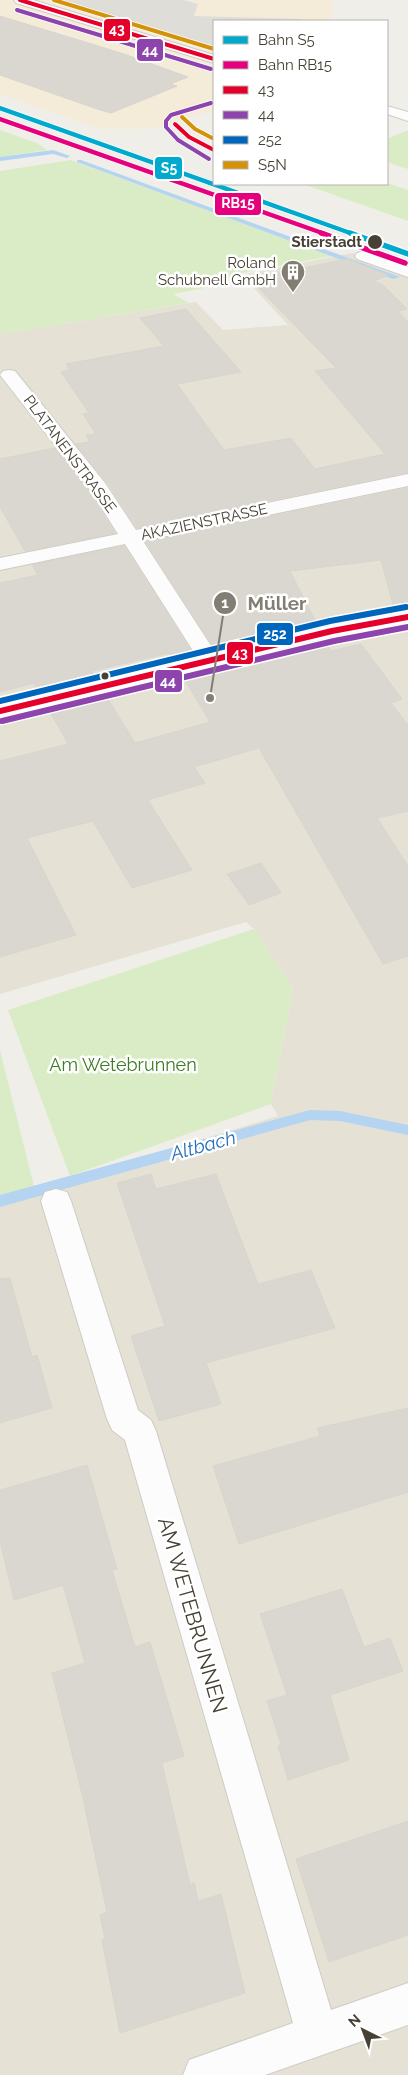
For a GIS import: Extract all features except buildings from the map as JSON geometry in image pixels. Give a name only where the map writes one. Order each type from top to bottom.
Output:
[{"type":"street","points":[[20,0],[213,59]]},
{"type":"street","points":[[388,110],[408,117]]},
{"type":"street","points":[[364,256],[408,272]]},
{"type":"street","name":"PLATANENSTRASSE","points":[[9,375],[98,487],[210,661]]},
{"type":"street","name":"AKAZIENSTRASSE","points":[[0,564],[408,480]]},
{"type":"street","points":[[0,711],[210,661],[403,622]]},
{"type":"street","name":"AM WETEBRUNNEN","points":[[56,1201],[124,1419],[139,1431],[318,2036]]},
{"type":"street","points":[[204,2075],[408,2004]]},
{"type":"shaded area","points":[[0,0],[333,0],[330,20],[213,20],[213,110],[151,129],[100,129],[0,94]]},
{"type":"shaded area","points":[[51,0],[183,0],[198,4],[194,16],[301,19],[213,20],[213,48]]},
{"type":"shaded area","points":[[352,253],[408,273],[408,2075],[0,2075],[0,1201],[278,1116],[271,1104],[293,989],[254,929],[246,922],[0,994],[0,334],[196,302],[223,330],[288,325],[242,275]]},
{"type":"green space","points":[[0,130],[37,143],[47,150],[0,157]]},
{"type":"green space","points":[[408,130],[408,169],[388,162],[388,139]]},
{"type":"green space","points":[[71,160],[332,256],[231,275],[236,282],[173,294],[189,303],[0,334],[0,171]]},
{"type":"green space","points":[[388,183],[408,190],[408,221],[306,185],[388,185]]},
{"type":"green space","name":"Am Wetebrunnen","points":[[254,929],[293,989],[271,1104],[70,1176],[8,1010]]},
{"type":"green space","points":[[0,1050],[35,1190],[0,1201]]},
{"type":"waterway","points":[[0,159],[53,152],[67,156]]},
{"type":"waterway","points":[[79,161],[396,277]]},
{"type":"waterway","name":"Altbach","points":[[0,1201],[310,1115],[340,1116],[408,1130]]},
{"type":"rail line","name":"S5","points":[[0,108],[213,184]]},
{"type":"rail line","name":"RB15","points":[[0,119],[405,263]]},
{"type":"rail line","name":"S5","points":[[215,185],[408,254]]},
{"type":"transit line","name":"43","points":[[20,0],[213,59]]},
{"type":"transit line","name":"S5N","points":[[54,0],[213,49]]},
{"type":"transit line","name":"44","points":[[17,10],[211,69]]},
{"type":"transit line","name":"44","points":[[209,159],[170,134],[166,127],[166,121],[171,115],[211,103]]},
{"type":"transit line","name":"S5N","points":[[182,117],[195,129],[213,138]]},
{"type":"transit line","name":"43","points":[[175,124],[189,137],[213,149]]},
{"type":"transit line","name":"252","points":[[0,701],[330,621],[406,607]]},
{"type":"transit line","name":"43","points":[[0,711],[332,631],[408,617]]},
{"type":"transit line","name":"44","points":[[2,721],[334,641],[408,627]]},
{"type":"place","name":"Stierstadt","points":[[375,242]]},
{"type":"place","name":"Roland Schubnell GmbH","points":[[293,293]]},
{"type":"place","name":"Müller","points":[[210,698]]}]
